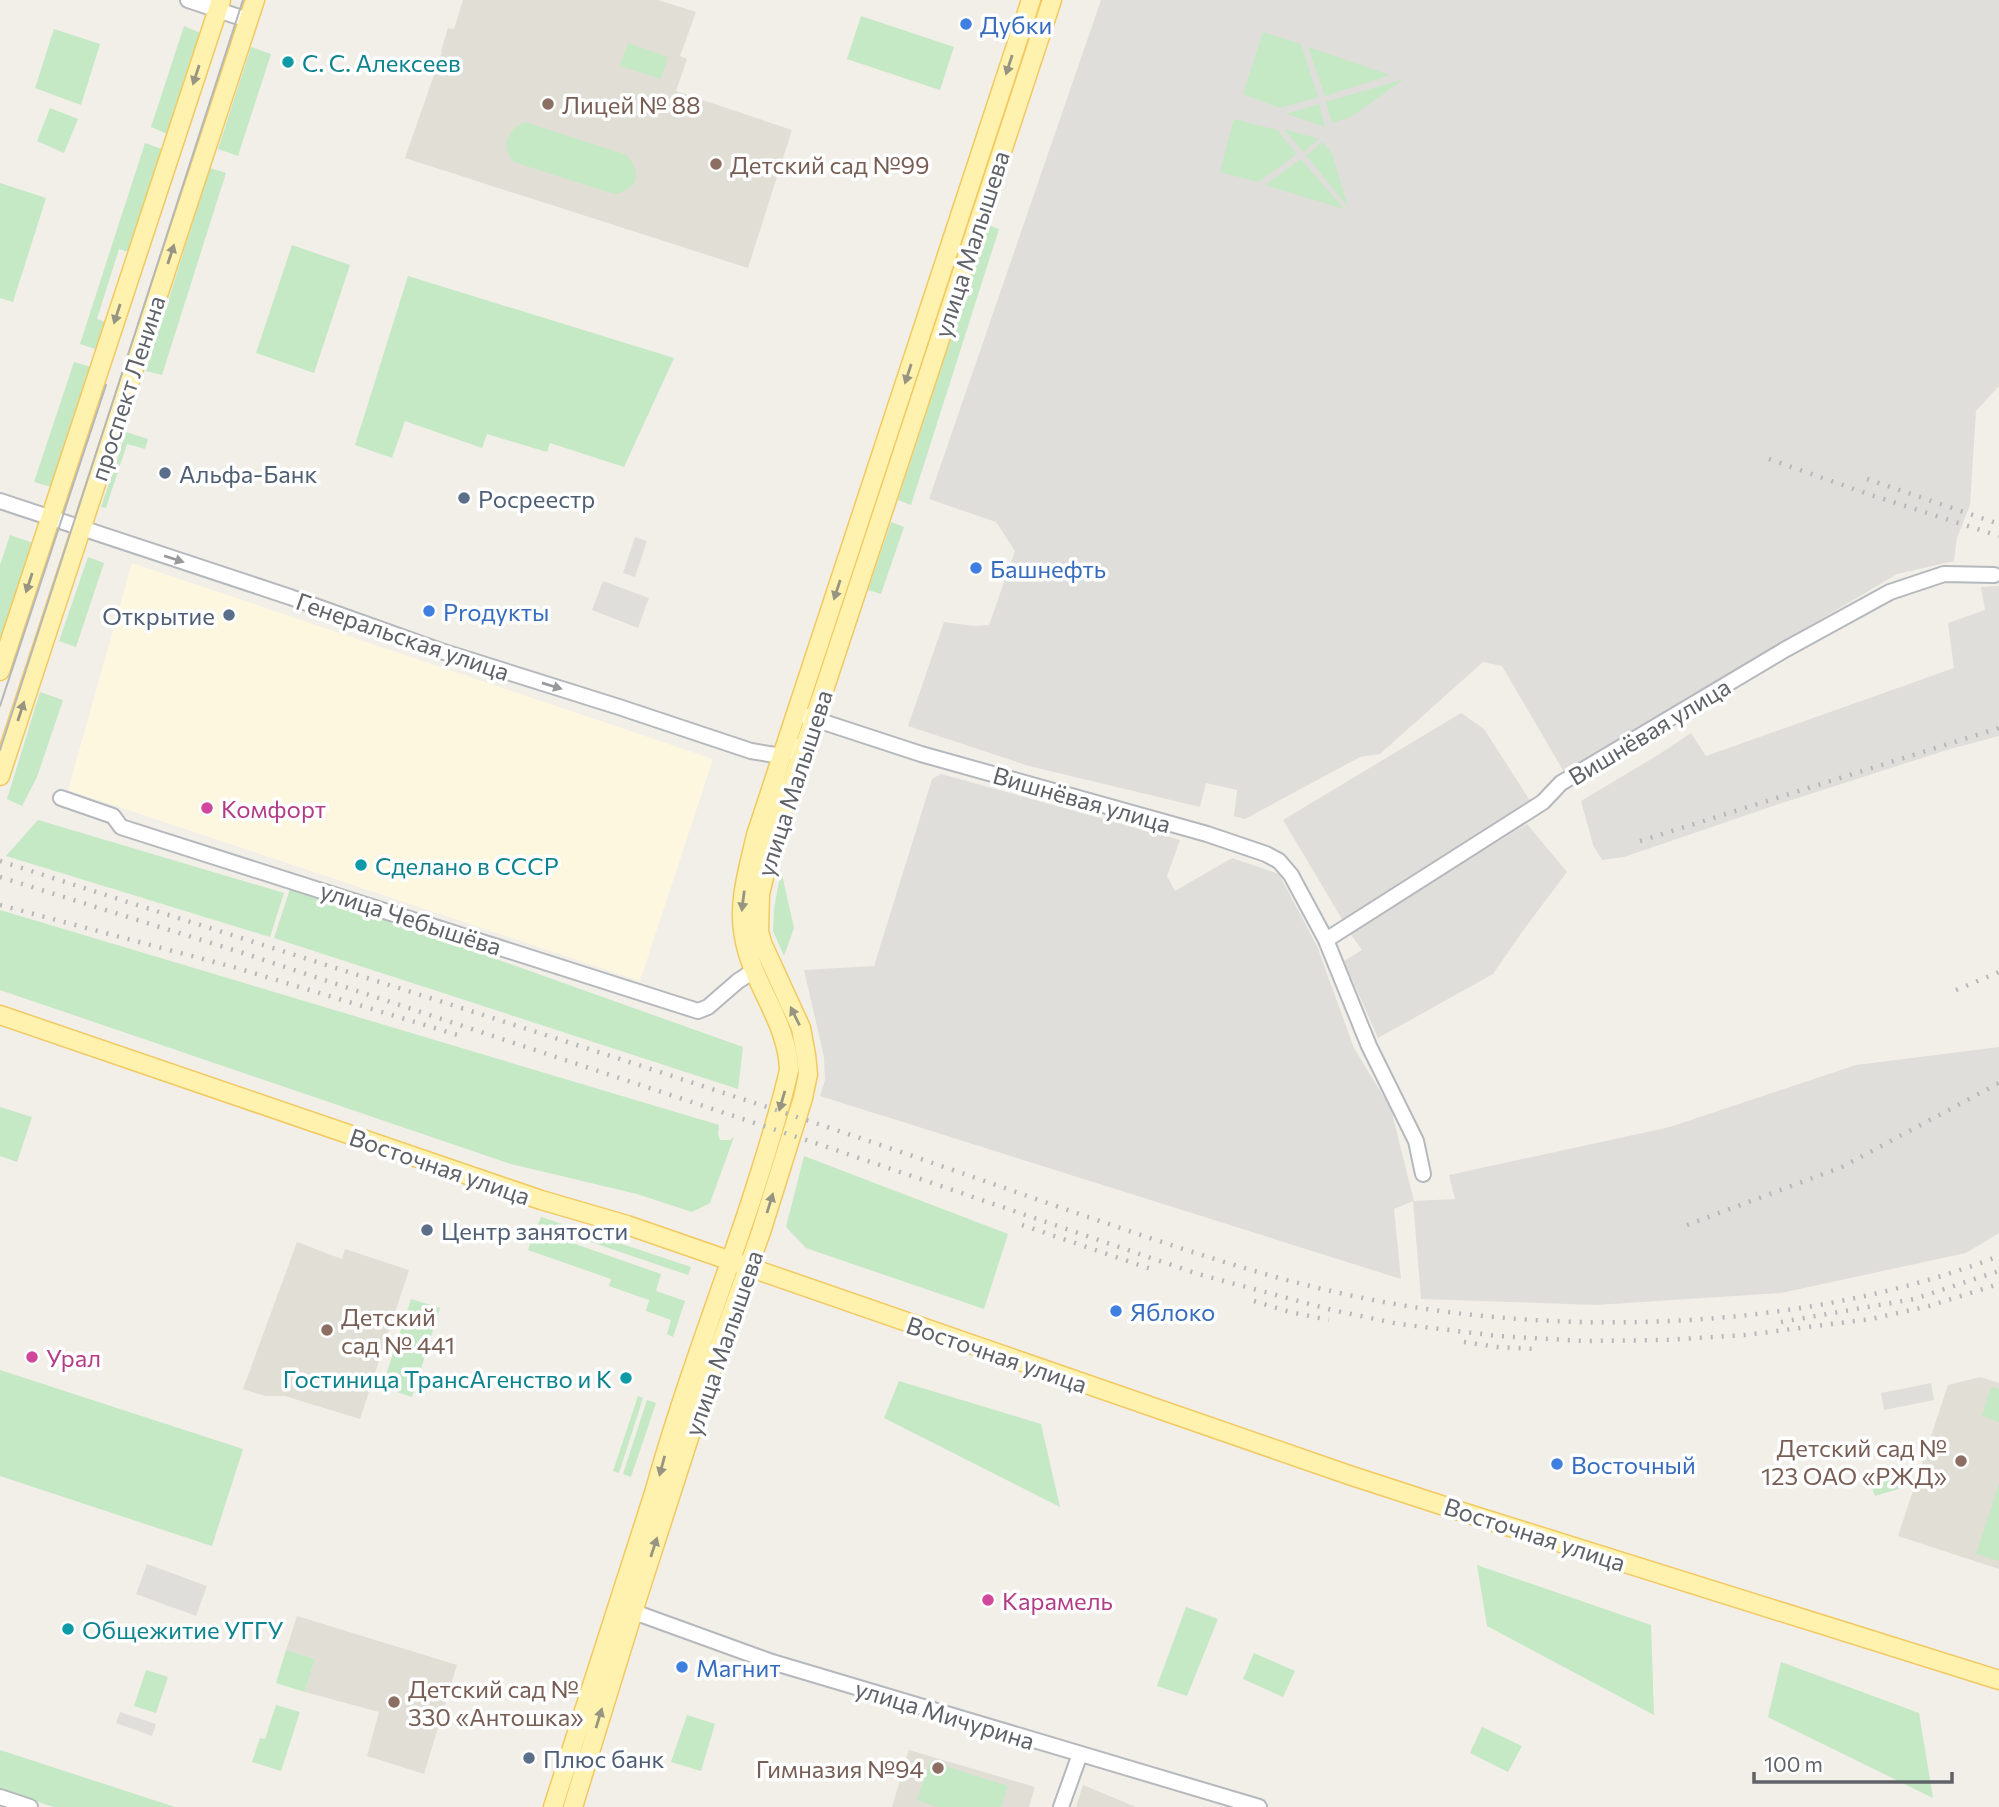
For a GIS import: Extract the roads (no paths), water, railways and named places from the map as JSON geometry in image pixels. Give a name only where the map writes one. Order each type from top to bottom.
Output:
[{"type":"main road","name":"проспект Ленина","points":[[0,776],[255,0]]},
{"type":"main road","name":"улица Малышева","points":[[553,1807],[668,1443],[739,1265],[761,1232],[803,1098],[808,1074],[801,1028],[759,932],[760,894],[805,743],[805,716],[1031,0]]},
{"type":"main road","name":"улица Малышева","points":[[573,1807],[612,1676],[703,1394],[789,1070],[784,1034],[744,939],[741,916],[743,897],[756,835],[781,756],[805,716],[1052,0]]},
{"type":"main road","name":"проспект Ленина","points":[[0,671],[219,5]]},
{"type":"main road","name":"Восточная улица","points":[[0,1015],[541,1200],[627,1225],[1374,1483],[1999,1680]]},
{"type":"street","points":[[188,0],[219,5],[248,20]]},
{"type":"street","name":"Генеральская улица","points":[[0,501],[290,597],[442,651],[751,751],[781,756]]},
{"type":"street","name":"Вишнёвая улица","points":[[1326,940],[1543,802],[1561,783],[1786,649],[1890,593],[1944,574],[1994,575]]},
{"type":"street","name":"Вишнёвая улица","points":[[805,716],[921,754],[1203,833],[1279,861],[1291,875],[1326,940],[1369,1046],[1416,1141],[1423,1174]]},
{"type":"street","points":[[781,756],[805,743]]},
{"type":"street","name":"улица Чебышёва","points":[[61,798],[113,816],[121,827],[698,1011],[708,1007],[755,970]]},
{"type":"street","name":"улица Мичурина","points":[[634,1612],[755,1656],[1259,1807]]},
{"type":"street","points":[[1061,1807],[1080,1754]]},
{"type":"street","points":[[0,1797],[30,1807]]},
{"type":"tram line","points":[[0,750],[243,0]]},
{"type":"tram line","points":[[0,706],[106,385]]},
{"type":"railway","points":[[1769,459],[1999,536]]},
{"type":"railway","points":[[1867,479],[1999,524]]},
{"type":"railway","points":[[1640,841],[1999,728]]},
{"type":"railway","points":[[0,861],[777,1110],[1195,1253],[1331,1291],[1411,1307],[1495,1317],[1581,1322],[1668,1321],[1754,1314],[1839,1301],[1921,1282],[1999,1256]]},
{"type":"railway","points":[[0,877],[243,953],[827,1147],[1198,1274],[1332,1310],[1399,1324],[1498,1336],[1583,1341],[1745,1335],[1871,1319],[1929,1306],[1999,1284]]},
{"type":"railway","points":[[0,905],[237,968],[461,1036]]},
{"type":"railway","points":[[1956,990],[1999,972]]},
{"type":"railway","points":[[1687,1225],[1842,1167],[1999,1083]]},
{"type":"railway","points":[[1022,1225],[1157,1271]]},
{"type":"railway","points":[[1781,1322],[1914,1299],[1999,1271]]},
{"type":"railway","points":[[1254,1301],[1329,1320]]},
{"type":"railway","points":[[1464,1342],[1537,1349]]},
{"type":"place","name":"Дубки","points":[[966,24]]},
{"type":"place","name":"С. С. Алексеев","points":[[288,62]]},
{"type":"place","name":"Лицей № 88","points":[[548,104]]},
{"type":"place","name":"Детский сад №99","points":[[716,164]]},
{"type":"place","name":"Альфа-Банк","points":[[165,473]]},
{"type":"place","name":"Росреестр","points":[[464,498]]},
{"type":"place","name":"Башнефть","points":[[976,568]]},
{"type":"place","name":"Proдукты","points":[[429,611]]},
{"type":"place","name":"Открытие","points":[[229,615]]},
{"type":"place","name":"Комфорт","points":[[207,808]]},
{"type":"place","name":"Сделано в СССР","points":[[361,865]]},
{"type":"place","name":"Центр занятости","points":[[427,1230]]},
{"type":"place","name":"Яблоко","points":[[1116,1311]]},
{"type":"place","name":"Детский сад № 441","points":[[327,1330]]},
{"type":"place","name":"Урал","points":[[32,1357]]},
{"type":"place","name":"Гостиница ТрансАгенство и К","points":[[626,1378]]},
{"type":"place","name":"Детский сад № 123 ОАО «РЖД»","points":[[1961,1461]]},
{"type":"place","name":"Восточный","points":[[1557,1464]]},
{"type":"place","name":"Карамель","points":[[988,1600]]},
{"type":"place","name":"Общежитие УГГУ","points":[[68,1629]]},
{"type":"place","name":"Магнит","points":[[682,1667]]},
{"type":"place","name":"Детский сад № 330 «Антошка»","points":[[394,1702]]},
{"type":"place","name":"Плюс банк","points":[[529,1758]]},
{"type":"place","name":"Гимназия №94","points":[[938,1768]]}]
